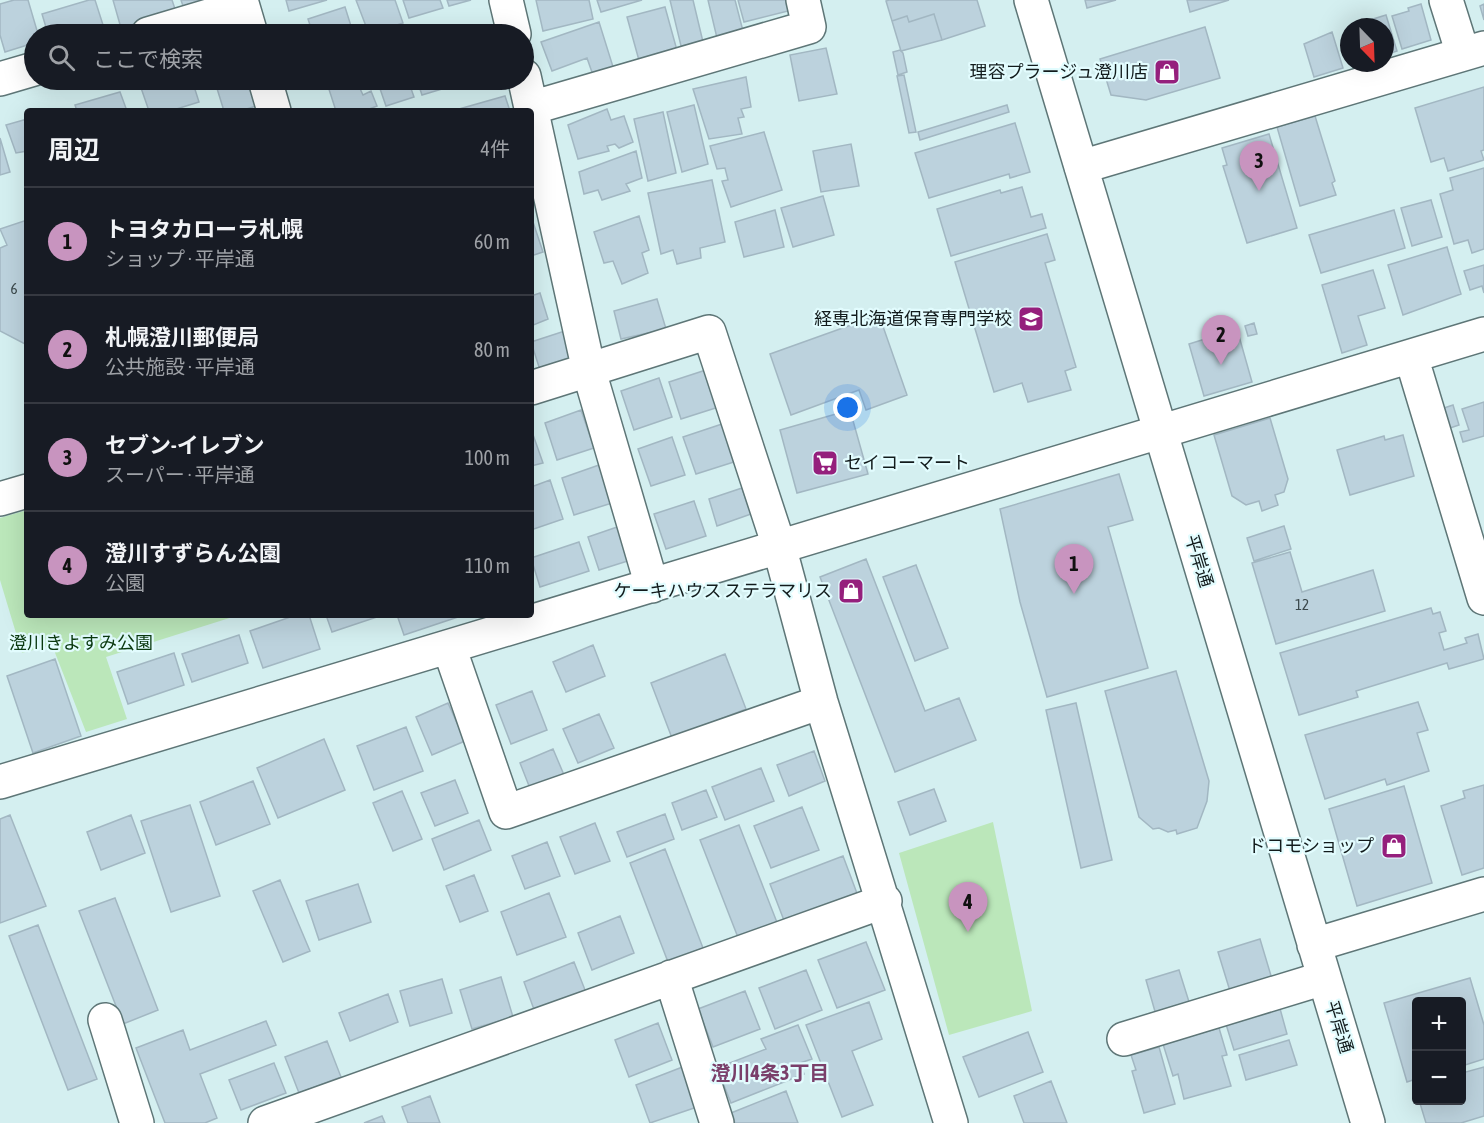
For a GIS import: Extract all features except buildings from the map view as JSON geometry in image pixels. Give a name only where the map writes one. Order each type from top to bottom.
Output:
[{"type":"street","points":[[506,0],[512,24]]},
{"type":"street","points":[[527,90],[531,108],[809,27],[803,0]]},
{"type":"street","name":"平岸通","points":[[1030,0],[1368,1123]]},
{"type":"street","points":[[1081,167],[1473,51],[1446,0]]},
{"type":"street","points":[[196,24],[245,14]]},
{"type":"street","points":[[0,79],[24,72]]},
{"type":"street","points":[[268,90],[273,108]]},
{"type":"street","points":[[534,122],[589,371],[652,586]]},
{"type":"street","points":[[534,387],[709,332],[778,546],[821,702],[885,900],[951,1123]]},
{"type":"street","points":[[0,782],[1484,334]]},
{"type":"street","points":[[1411,356],[1484,598]]},
{"type":"street","points":[[0,500],[24,491]]},
{"type":"street","points":[[449,647],[506,812],[821,702]]},
{"type":"street","points":[[1314,945],[1484,894]]},
{"type":"street","points":[[265,1123],[885,900]]},
{"type":"street","points":[[671,977],[717,1123]]},
{"type":"street","points":[[1124,1039],[1324,978]]},
{"type":"street","points":[[105,1020],[137,1123]]},
{"type":"green space","name":"澄川きよすみ公園","points":[[24,511],[24,618],[230,618],[106,657],[127,719],[86,732],[52,645],[22,653],[0,580],[0,518]]},
{"type":"green space","points":[[993,822],[1032,1011],[949,1035],[899,853]]},
{"type":"place","name":"理容プラージュ澄川店","points":[[1167,72]]},
{"type":"place","name":"セブン-イレブン","points":[[1259,191]]},
{"type":"place","name":"経専北海道保育専門学校","points":[[1031,319]]},
{"type":"place","name":"札幌澄川郵便局","points":[[1221,365]]},
{"type":"place","name":"セイコーマート","points":[[825,463]]},
{"type":"place","name":"ケーキハウス ステラマリス","points":[[851,591]]},
{"type":"place","name":"トヨタカローラ札幌","points":[[1074,594]]},
{"type":"place","name":"ドコモショップ","points":[[1394,846]]},
{"type":"place","name":"澄川すずらん公園","points":[[968,932]]},
{"type":"district","name":"澄川4条3丁目","points":[[770,1073]]}]
